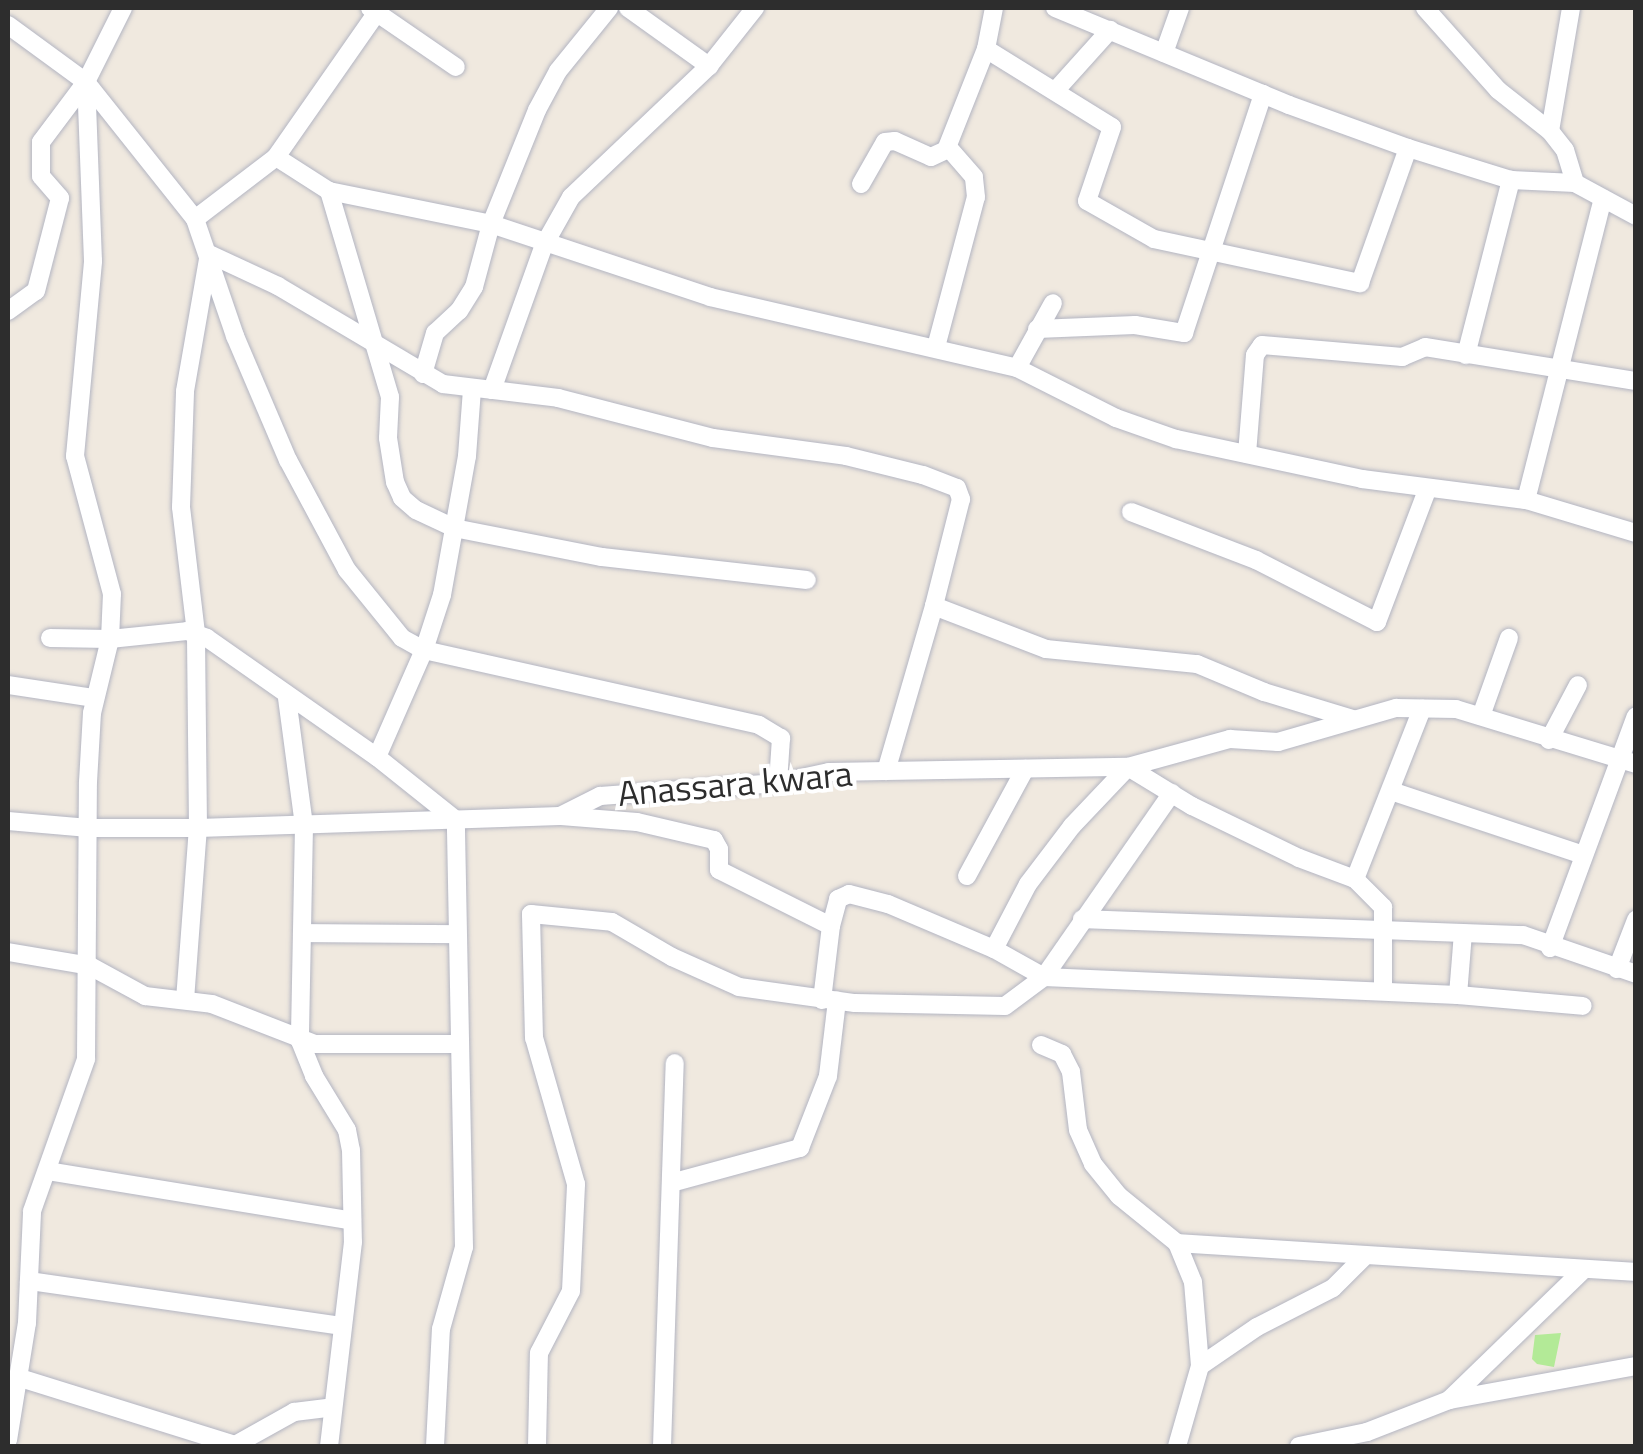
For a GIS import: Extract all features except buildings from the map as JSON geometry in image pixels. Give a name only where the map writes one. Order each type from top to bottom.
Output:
[{"type":"street","points":[[8,311],[36,291],[60,198],[41,176],[41,142],[86,82],[123,8]]},
{"type":"street","points":[[422,374],[436,333],[460,311],[474,287],[491,224],[537,110],[558,71],[609,8]]},
{"type":"street","points":[[628,8],[709,66]]},
{"type":"street","points":[[377,756],[424,650],[442,595],[482,390],[544,245],[581,186],[709,66],[755,8]]},
{"type":"street","points":[[861,184],[886,142],[896,140],[931,157],[948,146],[986,49],[994,8]]},
{"type":"street","points":[[1055,8],[1408,148],[1511,180],[1575,183],[1636,216]]},
{"type":"street","points":[[1164,53],[1180,8]]},
{"type":"street","points":[[1425,8],[1484,76],[1550,131],[1564,150],[1575,183]]},
{"type":"street","points":[[1550,131],[1571,8]]},
{"type":"street","points":[[196,219],[276,157],[376,9],[456,68]]},
{"type":"street","points":[[8,25],[86,82],[196,219],[235,336],[288,460],[325,533],[382,616],[402,638],[424,650],[759,725],[781,738],[778,783]]},
{"type":"street","points":[[1056,90],[1110,30]]},
{"type":"street","points":[[986,49],[1112,127],[1087,197],[1090,206],[1147,238],[1360,284],[1408,148]]},
{"type":"street","points":[[8,1440],[17,1376],[15,1343],[29,1280],[32,1210],[86,1060],[94,698],[110,640],[112,594],[75,456],[93,261],[86,82]]},
{"type":"street","points":[[1038,329],[1134,326],[1184,332],[1264,94]]},
{"type":"street","points":[[936,346],[976,197],[974,177],[948,146]]},
{"type":"street","points":[[276,157],[329,191],[491,224],[710,298],[936,346],[1017,368],[1116,418],[1176,438],[1428,488],[1526,500],[1636,534]]},
{"type":"street","points":[[1466,356],[1511,180]]},
{"type":"street","points":[[329,191],[366,303],[372,343],[390,397],[388,438],[402,498],[454,528],[602,557],[806,580]]},
{"type":"street","points":[[1526,500],[1603,199]]},
{"type":"street","points":[[209,254],[278,286],[422,374],[482,390],[558,398],[714,438],[846,456],[952,485],[961,492],[960,499],[934,606],[886,771]]},
{"type":"street","points":[[185,1000],[198,828],[196,634],[181,506],[184,390],[209,254]]},
{"type":"street","points":[[1017,368],[1053,303]]},
{"type":"street","points":[[1246,454],[1255,355],[1262,345],[1402,357],[1424,347],[1636,381]]},
{"type":"street","points":[[1132,512],[1256,560],[1377,622],[1428,488]]},
{"type":"street","points":[[934,606],[1046,648],[1197,664],[1264,692],[1354,719]]},
{"type":"street","points":[[50,638],[110,640],[196,634],[377,756],[456,820],[464,1247],[441,1329],[435,1446]]},
{"type":"street","points":[[1481,716],[1509,638]]},
{"type":"street","points":[[8,685],[94,698]]},
{"type":"street","points":[[1549,740],[1578,685]]},
{"type":"street","points":[[287,698],[304,826],[300,1041],[314,1076],[347,1130],[352,1221],[329,1446]]},
{"type":"street","name":"Anassara kwara","points":[[8,822],[89,828],[198,828],[560,816],[600,796],[778,783],[828,772],[1025,769],[1059,764],[1128,766],[1190,753],[1230,738],[1278,742],[1396,708],[1456,709],[1628,763]]},
{"type":"street","points":[[1356,878],[1422,708]]},
{"type":"street","points":[[1550,948],[1583,854],[1628,763],[1636,716]]},
{"type":"street","points":[[994,949],[1028,884],[1072,826],[1128,766],[1298,858],[1356,878],[1381,902],[1386,928],[1383,991]]},
{"type":"street","points":[[966,876],[1025,769]]},
{"type":"street","points":[[1391,791],[1583,854]]},
{"type":"street","points":[[537,1446],[540,1353],[572,1291],[576,1184],[575,1168],[538,1067],[530,989],[531,914],[612,922],[731,984],[830,1000],[1005,1006],[1044,976],[1172,793]]},
{"type":"street","points":[[560,816],[637,822],[714,840],[719,848],[719,870],[832,926]]},
{"type":"street","points":[[671,1183],[800,1148],[828,1076],[832,926],[838,899],[849,894],[888,904],[994,949],[1044,976],[1458,995],[1583,1006]]},
{"type":"street","points":[[1082,919],[1523,935],[1550,948],[1626,972],[1636,920]]},
{"type":"street","points":[[302,933],[457,934]]},
{"type":"street","points":[[1458,995],[1463,933]]},
{"type":"street","points":[[8,952],[90,966],[145,996],[185,1000],[235,1012],[300,1041],[459,1044]]},
{"type":"street","points":[[1041,1045],[1062,1054],[1071,1072],[1078,1130],[1093,1164],[1119,1196],[1177,1244],[1193,1282],[1200,1366],[1178,1446]]},
{"type":"street","points":[[662,1446],[675,1062]]},
{"type":"street","points":[[48,1171],[352,1221]]},
{"type":"street","points":[[1177,1244],[1581,1272],[1636,1272]]},
{"type":"street","points":[[1200,1366],[1257,1327],[1333,1288],[1364,1257]]},
{"type":"street","points":[[1449,1400],[1581,1272]]},
{"type":"street","points":[[29,1280],[341,1326]]},
{"type":"street","points":[[1300,1446],[1367,1432],[1449,1400],[1636,1366]]},
{"type":"street","points":[[17,1376],[235,1446],[243,1445],[284,1416],[332,1407]]},
{"type":"green space","points":[[1561,1333],[1554,1367],[1537,1364],[1532,1359],[1535,1335]]}]
